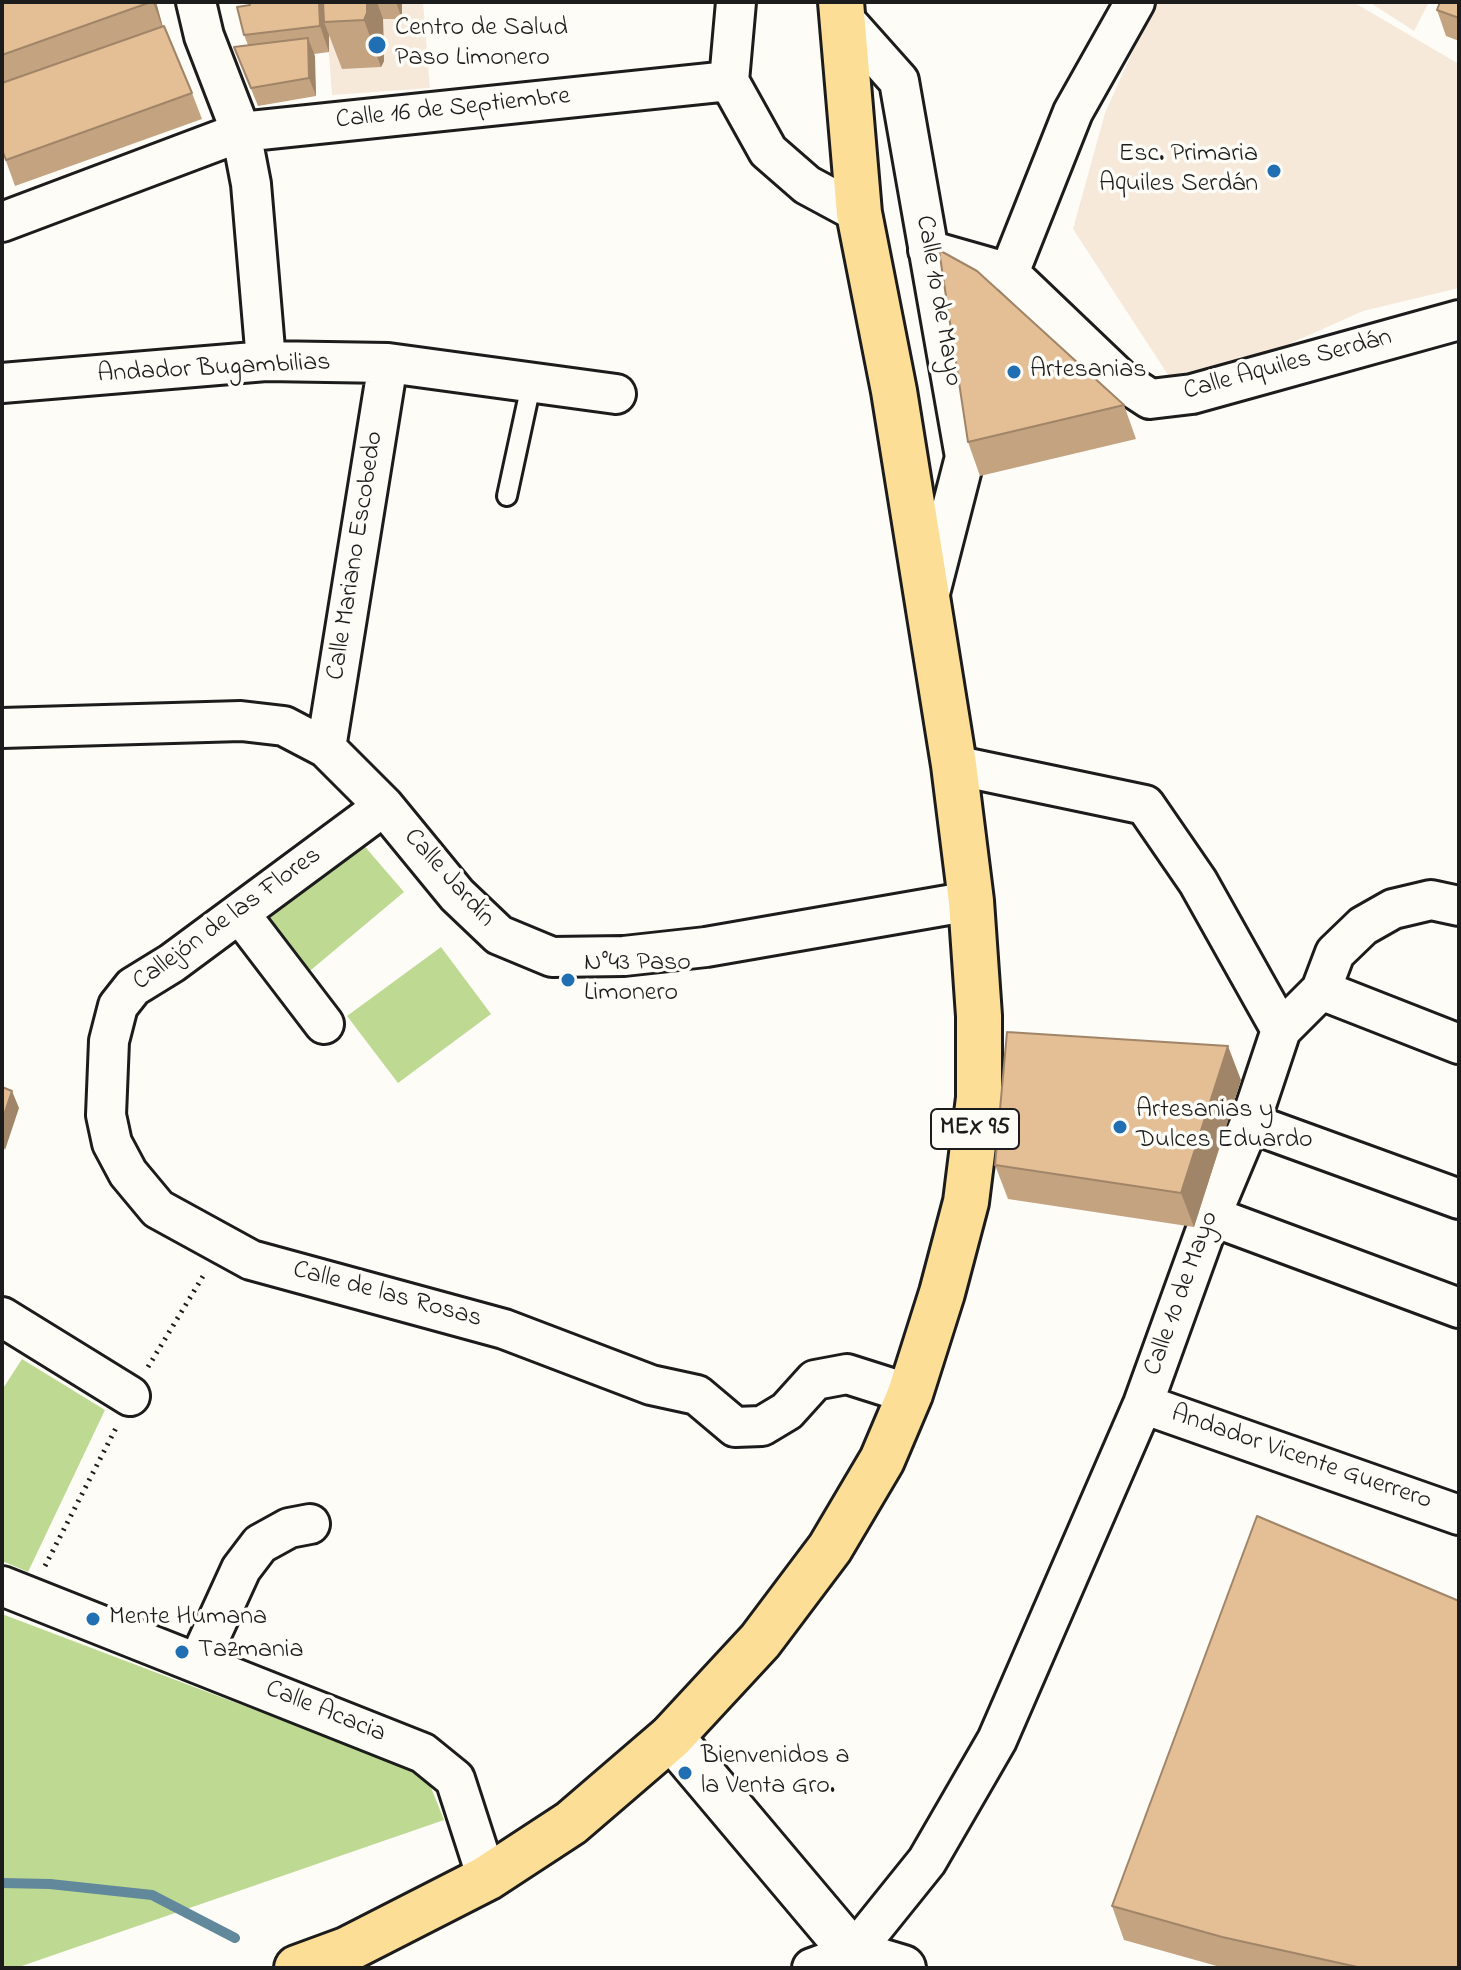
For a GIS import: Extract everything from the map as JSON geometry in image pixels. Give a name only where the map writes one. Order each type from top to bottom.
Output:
[{"type":"highway","name":"MEX 95","points":[[297,1968],[346,1950],[487,1878],[571,1823],[671,1737],[760,1641],[830,1548],[882,1460],[910,1394],[966,1202],[979,1098],[979,1016],[971,901],[954,765],[894,391],[859,213],[842,10]]},
{"type":"main road","points":[[671,1737],[853,1953],[903,1968]]},
{"type":"street","points":[[196,2],[204,36],[241,132],[251,184],[266,361]]},
{"type":"street","points":[[736,2],[729,81],[768,151],[807,185],[859,213]]},
{"type":"street","points":[[1009,273],[1073,112],[1135,2]]},
{"type":"street","name":"Calle 10 de Mayo","points":[[842,10],[899,81],[965,457],[927,603]]},
{"type":"street","name":"Calle 16 de Septiembre","points":[[2,222],[241,132],[729,81]]},
{"type":"street","name":"Calle Aquiles Serdán","points":[[928,250],[1009,273],[1121,380],[1150,399],[1192,394],[1459,320]]},
{"type":"street","name":"Andador Bugambilias","points":[[2,383],[266,361],[388,363],[490,375],[531,385],[616,394]]},
{"type":"street","name":"Calle Mariano Escobedo","points":[[326,748],[388,363]]},
{"type":"street","name":"Calle Jardín","points":[[2,728],[241,721],[284,726],[326,748],[384,806],[457,895],[499,935],[552,957],[624,956],[706,947],[971,901]]},
{"type":"street","points":[[954,765],[1145,805],[1198,882],[1281,1030],[1321,990],[1335,953],[1363,926],[1393,909],[1431,900],[1459,906]]},
{"type":"street","name":"Callejón de las Flores","points":[[222,1245],[158,1209],[128,1173],[112,1143],[106,1115],[106,1072],[118,1006],[133,987],[240,914],[384,806]]},
{"type":"street","points":[[240,914],[324,1024]]},
{"type":"street","points":[[1321,990],[1459,1044]]},
{"type":"street","name":"Calle 10 de Mayo","points":[[853,1953],[927,1861],[997,1740],[1143,1404],[1211,1216],[1250,1123],[1281,1030]]},
{"type":"street","points":[[1250,1123],[1459,1199]]},
{"type":"street","points":[[1211,1216],[1459,1308]]},
{"type":"street","name":"Calle de las Rosas","points":[[222,1245],[251,1260],[504,1329],[651,1385],[697,1395],[735,1427],[762,1426],[787,1411],[815,1380],[847,1374],[910,1394]]},
{"type":"street","points":[[2,1317],[130,1396]]},
{"type":"street","name":"Andador Vicente Guerrero","points":[[1143,1404],[1459,1515]]},
{"type":"street","points":[[198,1663],[241,1569],[260,1544],[289,1528],[310,1524]]},
{"type":"street","name":"Calle Acacia","points":[[16,1591],[423,1753],[455,1779],[487,1878]]},
{"type":"street","points":[[812,1968],[853,1953]]},
{"type":"lane","points":[[507,496],[531,385]]},
{"type":"path","points":[[16,1591],[222,1245]]},
{"type":"shaded area","name":"Centro de Salud Paso Limonero","points":[[325,2],[423,2],[430,88],[332,95]]},
{"type":"shaded area","name":"Esc. Primaria Aquiles Serdán","points":[[1155,2],[1353,2],[1459,64],[1459,288],[1363,311],[1199,384],[1174,384],[1073,229],[1105,113]]},
{"type":"shaded area","points":[[1369,2],[1429,2],[1414,31]]},
{"type":"green space","points":[[354,834],[404,892],[305,975],[260,927]]},
{"type":"green space","points":[[441,947],[491,1014],[398,1083],[347,1016]]},
{"type":"green space","points":[[22,1359],[105,1410],[28,1572],[2,1561],[2,1390]]},
{"type":"green space","points":[[2,1614],[426,1775],[444,1820],[16,1968],[2,1968]]},
{"type":"building","points":[[2,2],[151,2],[2,55]]},
{"type":"building","points":[[249,2],[319,2],[320,26],[244,35],[237,7],[250,5]]},
{"type":"building","points":[[323,2],[367,2],[367,13],[364,20],[324,22]]},
{"type":"building","points":[[1440,2],[1459,2],[1459,18],[1437,10]]},
{"type":"building","points":[[164,26],[192,93],[6,160],[2,150],[2,83]]},
{"type":"building","points":[[308,38],[309,78],[251,88],[234,47]]},
{"type":"building","name":"Artesanias","points":[[939,250],[977,271],[1124,405],[968,442]]},
{"type":"building","name":"Artesanias y Dulces Eduardo","points":[[1007,1032],[1228,1046],[1181,1193],[995,1165]]},
{"type":"building","points":[[2,1087],[12,1091],[2,1121]]},
{"type":"building","points":[[1257,1516],[1459,1601],[1459,1968],[1362,1968],[1222,1937],[1112,1906]]},
{"type":"waterway","points":[[2,1883],[50,1884],[152,1895],[235,1938]]},
{"type":"place","name":"Centro de Salud Paso Limonero","points":[[377,45]]},
{"type":"place","name":"Esc. Primaria Aquiles Serdán","points":[[1274,171]]},
{"type":"place","name":"Artesanias","points":[[1014,372]]},
{"type":"place","name":"N°43 Paso Limonero","points":[[568,980]]},
{"type":"place","name":"Artesanias y Dulces Eduardo","points":[[1120,1127]]},
{"type":"place","name":"Mente Humana","points":[[93,1619]]},
{"type":"place","name":"Tazmania","points":[[182,1652]]},
{"type":"place","name":"Bienvenidos a la Venta Gro.","points":[[685,1773]]}]
